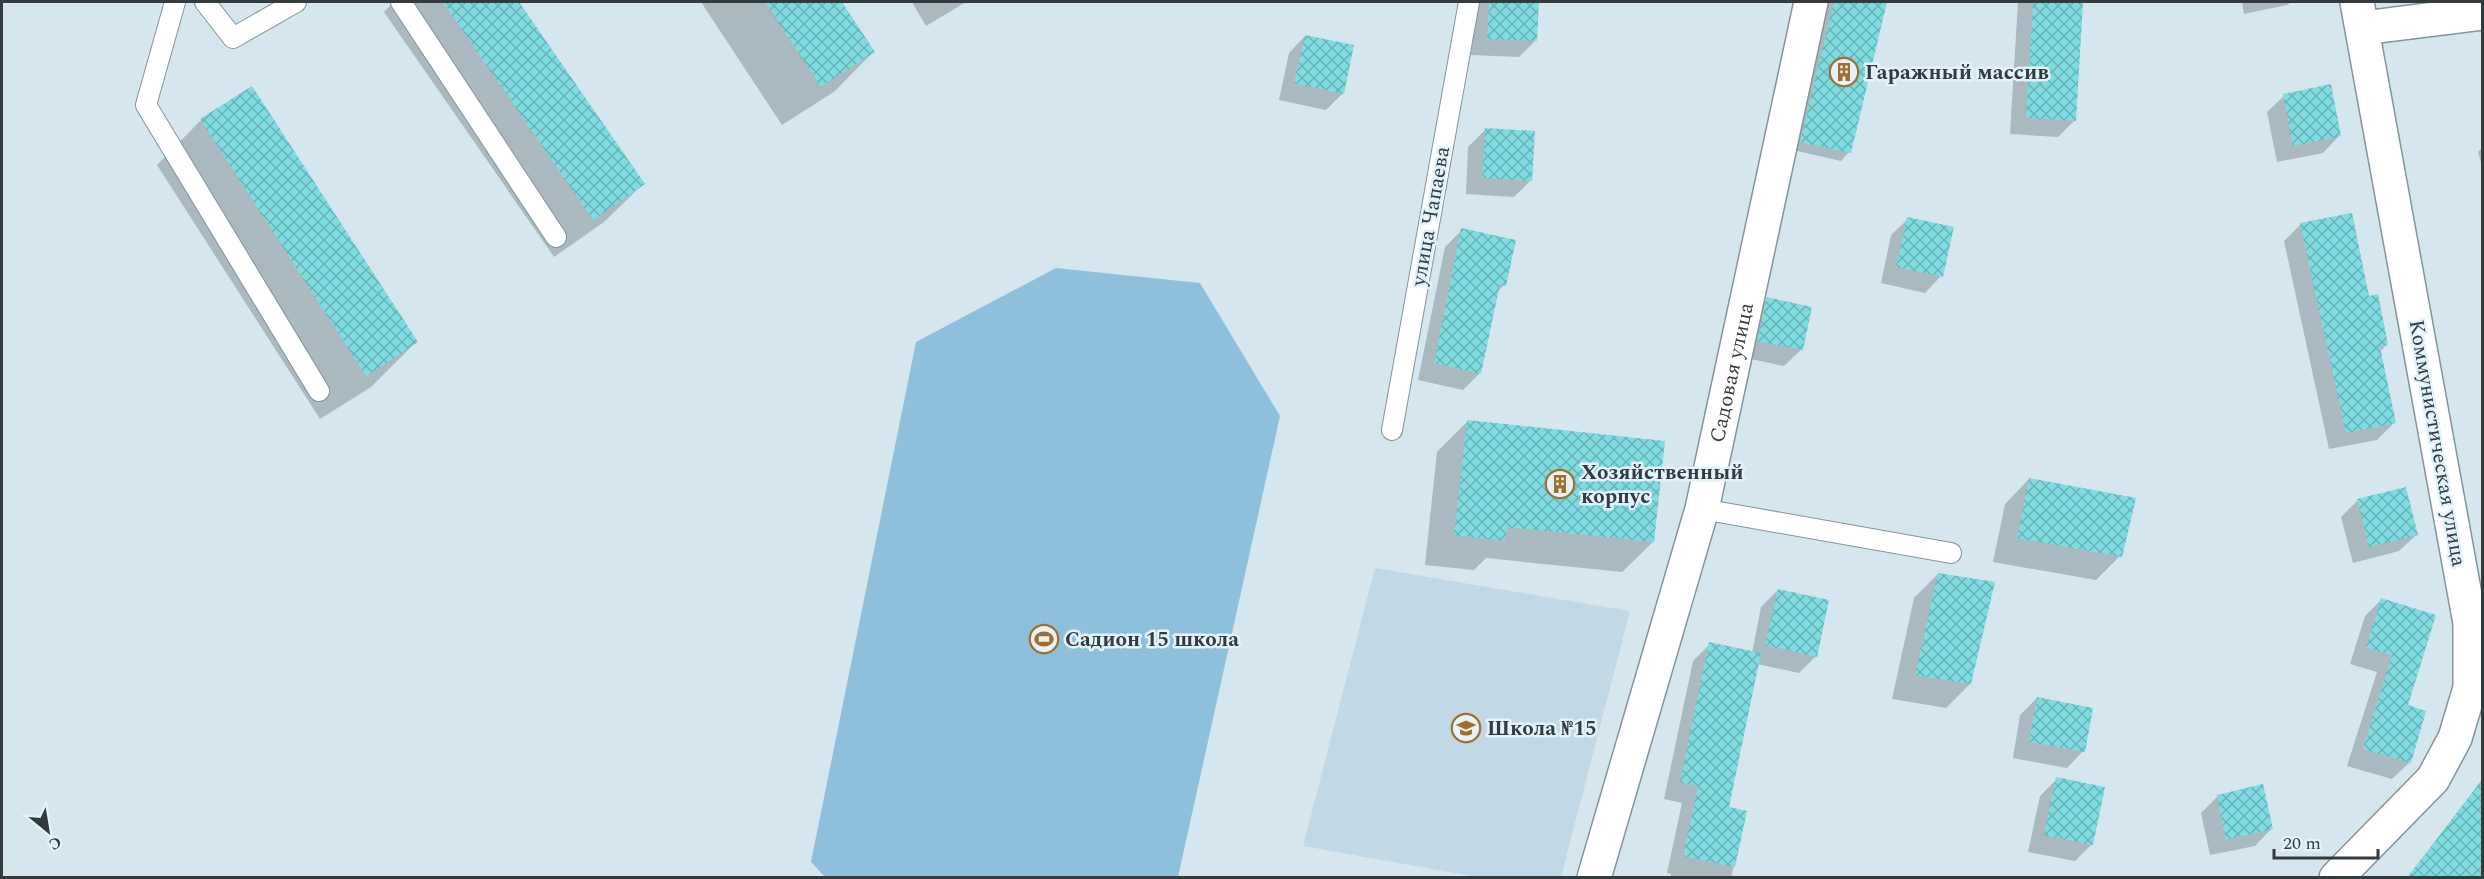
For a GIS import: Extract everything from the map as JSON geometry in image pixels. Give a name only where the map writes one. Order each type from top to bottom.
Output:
[{"type":"street","name":"Садовая улица","points":[[1594,878],[1702,509],[1811,2]]},
{"type":"street","points":[[2360,15],[2482,13]]},
{"type":"street","name":"Коммунистическая улица","points":[[2336,878],[2433,779],[2456,738],[2470,688],[2470,623],[2360,15]]},
{"type":"lane","points":[[175,2],[146,105],[319,391]]},
{"type":"lane","points":[[205,2],[233,38],[296,2]]},
{"type":"lane","points":[[401,2],[556,237]]},
{"type":"lane","name":"улица Чапаева","points":[[1392,430],[1469,2]]},
{"type":"lane","points":[[1702,509],[1951,553]]},
{"type":"shaded area","name":"Садион 15 школа","points":[[1056,268],[1200,283],[1280,416],[1178,877],[825,877],[811,862],[916,342]]},
{"type":"shaded area","name":"Школа №15","points":[[1375,568],[1630,611],[1561,877],[1477,877],[1303,846]]},
{"type":"building","points":[[443,2],[519,2],[645,184],[593,220]]},
{"type":"building","points":[[765,2],[842,2],[875,52],[821,87]]},
{"type":"building","points":[[1489,2],[1539,2],[1537,41],[1487,39]]},
{"type":"building","name":"Гаражный массив","points":[[1834,2],[1887,2],[1851,153],[1800,142]]},
{"type":"building","points":[[2033,2],[2083,2],[2076,121],[2026,118]]},
{"type":"building","points":[[1305,35],[1354,45],[1344,94],[1294,83]]},
{"type":"building","points":[[2331,84],[2341,136],[2293,146],[2283,94]]},
{"type":"building","points":[[252,86],[418,342],[366,376],[200,119]]},
{"type":"building","points":[[1485,128],[1535,131],[1532,181],[1482,178]]},
{"type":"building","points":[[2352,213],[2369,296],[2378,294],[2388,345],[2380,347],[2396,423],[2346,433],[2300,223]]},
{"type":"building","points":[[1907,217],[1954,227],[1943,277],[1896,267]]},
{"type":"building","points":[[1461,228],[1516,240],[1506,286],[1500,284],[1481,374],[1434,363]]},
{"type":"building","points":[[1767,297],[1812,307],[1803,350],[1757,341]]},
{"type":"building","name":"Хозяйственный корпус","points":[[1467,420],[1665,441],[1654,542],[1507,527],[1505,541],[1454,535]]},
{"type":"building","points":[[2029,478],[2136,498],[2122,557],[2017,538]]},
{"type":"building","points":[[2406,487],[2418,535],[2369,547],[2357,499]]},
{"type":"building","points":[[1938,573],[1995,582],[1971,684],[1915,675]]},
{"type":"building","points":[[1778,589],[1829,600],[1817,657],[1765,645]]},
{"type":"building","points":[[2381,598],[2436,615],[2408,705],[2426,711],[2411,763],[2363,749],[2392,655],[2366,647]]},
{"type":"building","points":[[1709,642],[1761,653],[1729,807],[1747,811],[1735,867],[1683,856],[1698,786],[1680,782]]},
{"type":"building","points":[[2037,697],[2093,708],[2085,752],[2029,742]]},
{"type":"building","points":[[2056,777],[2105,787],[2093,845],[2044,835]]},
{"type":"building","points":[[2482,780],[2482,878],[2407,878]]},
{"type":"building","points":[[2263,784],[2273,829],[2226,840],[2217,795]]},
{"type":"place","name":"Гаражный массив","points":[[1844,72]]},
{"type":"place","name":"Хозяйственный корпус","points":[[1560,484]]},
{"type":"place","name":"Садион 15 школа","points":[[1044,639]]},
{"type":"place","name":"Школа №15","points":[[1466,728]]}]
